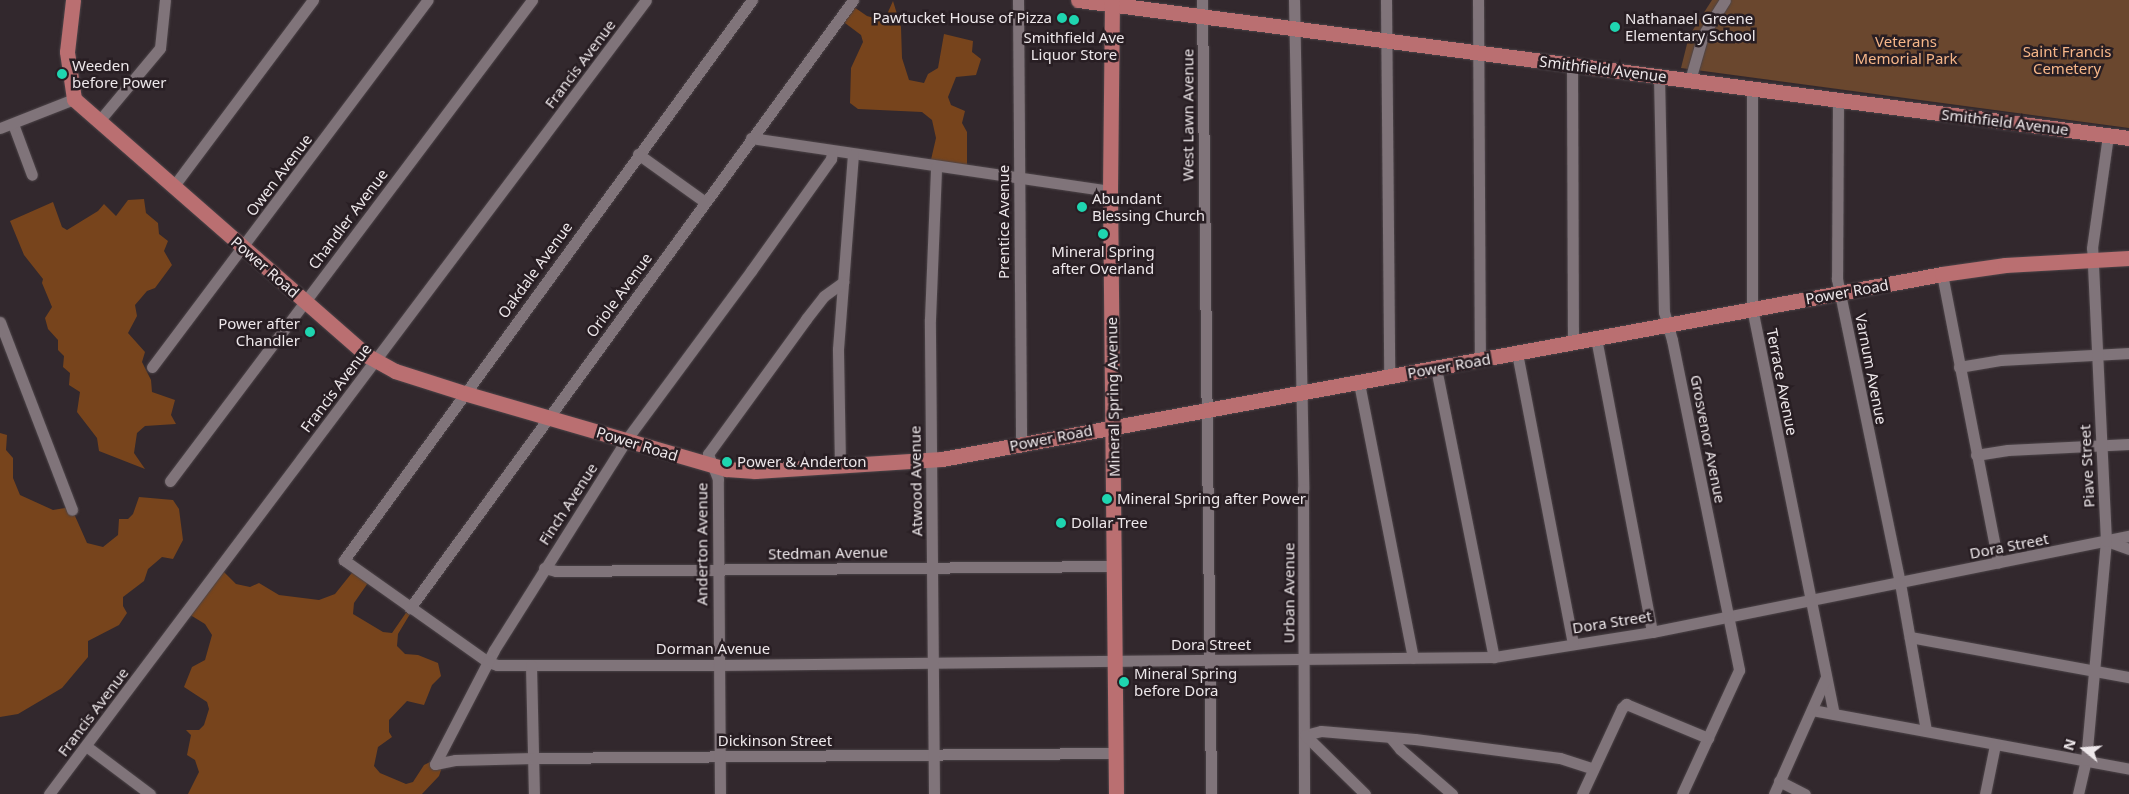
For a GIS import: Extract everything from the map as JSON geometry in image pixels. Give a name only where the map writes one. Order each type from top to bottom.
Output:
[{"type":"main road","points":[[73,0],[67,52],[74,99]]},
{"type":"main road","name":"Smithfield Avenue","points":[[1078,0],[1112,2],[1295,29],[2129,138]]},
{"type":"main road","name":"Mineral Spring Avenue","points":[[1112,2],[1110,191],[1116,794]]},
{"type":"main road","name":"Power Road","points":[[74,99],[304,302],[376,362],[395,371],[464,394],[713,466],[755,471],[932,460],[1300,392],[1359,383],[1942,274],[1998,265],[2129,258]]},
{"type":"street","points":[[99,121],[160,48],[165,0]]},
{"type":"street","name":"Owen Avenue","points":[[152,367],[428,0]]},
{"type":"street","name":"Chandler Avenue","points":[[170,481],[532,0]]},
{"type":"street","name":"Francis Avenue","points":[[50,794],[646,0]]},
{"type":"street","name":"Oakdale Avenue","points":[[410,608],[344,560],[752,0]]},
{"type":"street","name":"Oriole Avenue","points":[[410,608],[853,0]]},
{"type":"street","name":"Prentice Avenue","points":[[1018,0],[1021,444]]},
{"type":"street","name":"West Lawn Avenue","points":[[1202,0],[1211,794]]},
{"type":"street","name":"Urban Avenue","points":[[1294,0],[1305,735],[1304,794]]},
{"type":"street","points":[[1386,0],[1389,376]]},
{"type":"street","points":[[1478,0],[1480,360]]},
{"type":"street","points":[[1690,80],[1703,34],[1725,0]]},
{"type":"street","points":[[173,186],[311,1]]},
{"type":"street","points":[[1572,65],[1573,342]]},
{"type":"street","name":"Grosvenor Avenue","points":[[1659,76],[1661,281],[1668,325],[1739,675],[1682,794]]},
{"type":"street","name":"Terrace Avenue","points":[[1752,89],[1752,308],[1809,601],[1834,714]]},
{"type":"street","points":[[0,128],[74,99]]},
{"type":"street","name":"Varnum Avenue","points":[[1838,100],[1836,263],[1840,292],[1900,583],[1926,731]]},
{"type":"street","points":[[13,124],[32,175]]},
{"type":"street","name":"Piave Street","points":[[2078,794],[2086,760],[2106,541],[2092,260],[2108,136]]},
{"type":"street","points":[[751,138],[832,152],[1110,191]]},
{"type":"street","name":"Finch Avenue","points":[[435,764],[488,662],[544,568],[626,440],[751,271],[831,159],[832,152]]},
{"type":"street","points":[[638,154],[705,202]]},
{"type":"street","points":[[840,466],[838,349],[853,155]]},
{"type":"street","name":"Atwood Avenue","points":[[934,794],[930,319],[936,167]]},
{"type":"street","points":[[1942,274],[1998,563]]},
{"type":"street","name":"Anderton Avenue","points":[[720,794],[717,570],[718,479],[708,454],[824,296],[843,282]]},
{"type":"street","points":[[0,322],[72,510]]},
{"type":"street","points":[[1596,338],[1652,632]]},
{"type":"street","points":[[1517,353],[1573,644]]},
{"type":"street","points":[[1959,367],[2002,360],[2129,353]]},
{"type":"street","points":[[1436,368],[1494,657]]},
{"type":"street","points":[[1359,383],[1413,658]]},
{"type":"street","points":[[1976,455],[2008,450],[2129,444]]},
{"type":"street","name":"Dora Street","points":[[1115,661],[1494,657],[1652,632],[2129,536]]},
{"type":"street","points":[[2106,541],[2129,549]]},
{"type":"street","name":"Stedman Avenue","points":[[544,568],[556,571],[1113,566]]},
{"type":"street","points":[[410,608],[488,662]]},
{"type":"street","points":[[1910,637],[2129,678]]},
{"type":"street","name":"Dorman Avenue","points":[[488,662],[530,665],[718,665],[1115,661]]},
{"type":"street","points":[[530,665],[534,794]]},
{"type":"street","points":[[1774,794],[1826,678]]},
{"type":"street","points":[[1582,794],[1626,704],[1708,738]]},
{"type":"street","points":[[1812,710],[2129,769]]},
{"type":"street","points":[[1305,735],[1321,731],[1390,737],[1560,758],[1593,769]]},
{"type":"street","points":[[1305,735],[1365,794]]},
{"type":"street","points":[[1390,737],[1400,749],[1452,794]]},
{"type":"street","points":[[1985,794],[1995,745]]},
{"type":"street","points":[[86,746],[150,794]]},
{"type":"street","name":"Dickinson Street","points":[[435,764],[534,758],[1116,753]]},
{"type":"street","points":[[1780,781],[1805,794]]},
{"type":"green space","points":[[1712,0],[2129,0],[2129,128],[1681,68],[1689,36]]},
{"type":"shaded area","points":[[893,1],[901,27],[902,58],[909,80],[924,83],[928,74],[938,68],[944,34],[973,41],[972,52],[981,59],[976,75],[956,77],[948,97],[951,105],[965,111],[962,123],[967,132],[967,170],[930,164],[936,138],[932,120],[922,112],[858,109],[850,103],[851,68],[863,42],[861,35],[841,20],[851,5],[867,16],[884,21]]},
{"type":"shaded area","points":[[144,199],[146,213],[158,223],[159,234],[168,241],[164,251],[172,265],[155,288],[147,291],[135,305],[137,316],[128,333],[145,352],[142,362],[151,380],[152,392],[175,400],[171,415],[176,424],[145,426],[137,433],[134,453],[145,469],[99,451],[97,438],[77,412],[80,392],[69,385],[70,373],[63,367],[64,356],[58,350],[58,340],[48,329],[45,318],[52,307],[42,283],[43,279],[24,255],[10,221],[53,202],[62,227],[67,230],[98,211],[104,204],[116,216],[128,200]]},
{"type":"shaded area","points":[[0,433],[7,435],[6,450],[13,458],[13,478],[20,495],[53,510],[71,507],[87,543],[103,547],[118,535],[119,519],[128,519],[133,514],[139,497],[173,500],[179,509],[183,540],[173,559],[162,557],[148,569],[144,581],[123,597],[123,606],[127,613],[119,625],[88,641],[88,657],[62,688],[18,714],[0,717]]},
{"type":"shaded area","points":[[221,569],[236,584],[250,587],[259,583],[279,595],[319,600],[335,594],[355,569],[370,580],[354,603],[353,614],[383,632],[392,633],[410,607],[413,609],[398,634],[397,646],[405,654],[418,655],[438,663],[441,676],[432,685],[424,705],[407,701],[389,720],[389,732],[392,737],[378,747],[374,766],[380,773],[406,784],[413,782],[424,765],[440,757],[445,759],[439,776],[422,794],[188,794],[199,772],[195,760],[187,755],[191,735],[186,730],[199,730],[204,725],[209,709],[207,702],[184,687],[192,667],[205,660],[212,635],[205,624],[187,613]]},
{"type":"place","name":"Pawtucket House of Pizza","points":[[1062,18]]},
{"type":"place","name":"Smithfield Ave Liquor Store","points":[[1074,20]]},
{"type":"place","name":"Nathanael Greene Elementary School","points":[[1615,27]]},
{"type":"place","name":"Weeden before Power","points":[[62,74]]},
{"type":"place","name":"Abundant Blessing Church","points":[[1082,207]]},
{"type":"place","name":"Mineral Spring after Overland","points":[[1103,234]]},
{"type":"place","name":"Power after Chandler","points":[[310,332]]},
{"type":"place","name":"Power & Anderton","points":[[727,462]]},
{"type":"place","name":"Mineral Spring after Power","points":[[1107,499]]},
{"type":"place","name":"Dollar Tree","points":[[1061,523]]},
{"type":"place","name":"Mineral Spring before Dora","points":[[1124,682]]},
{"type":"park label","name":"Veterans Memorial Park","points":[[1906,50]]},
{"type":"park label","name":"Saint Francis Cemetery","points":[[2067,60]]}]
